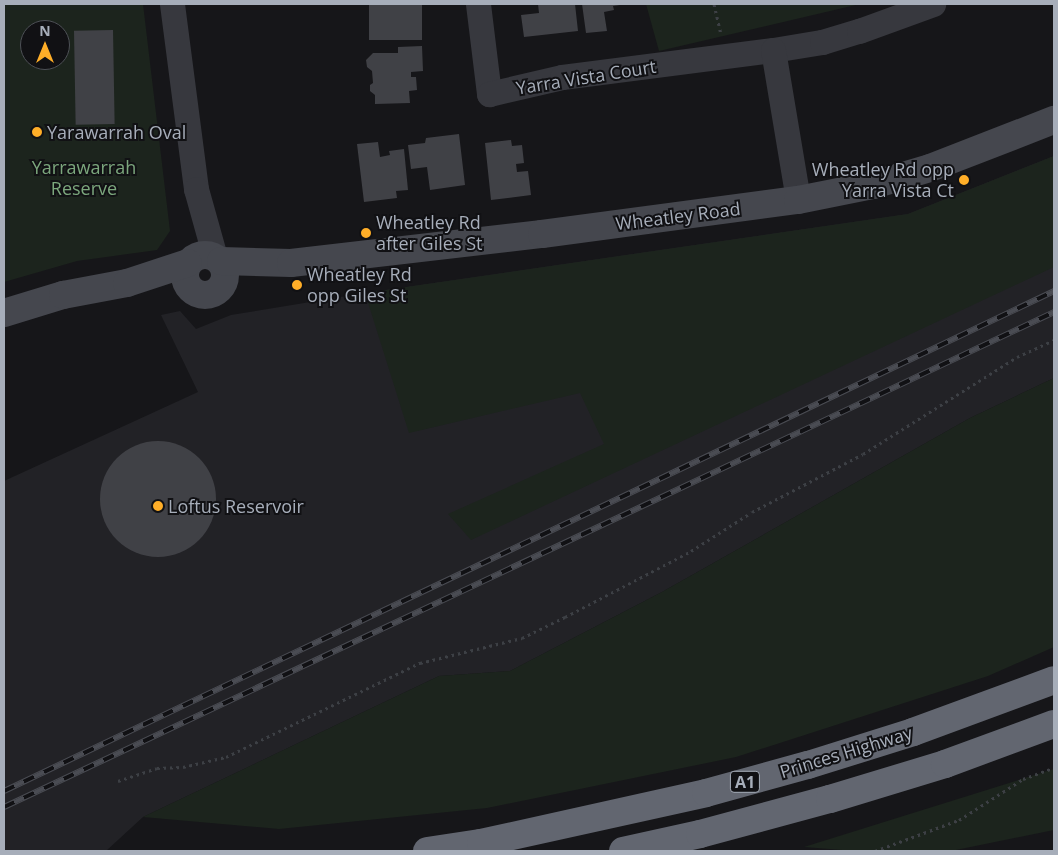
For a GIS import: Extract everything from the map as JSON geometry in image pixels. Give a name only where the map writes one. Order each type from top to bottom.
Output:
[{"type":"highway","name":"Princes Highway","points":[[428,851],[481,843],[581,822],[725,788],[913,732],[1054,680]]},
{"type":"highway","name":"A1","points":[[623,851],[700,834],[830,799],[945,764],[1054,724]]},
{"type":"street","points":[[172,4],[196,189],[208,264]]},
{"type":"street","name":"Yarra Vista Court","points":[[478,4],[489,94],[562,77],[822,42],[859,31],[933,4]]},
{"type":"street","points":[[773,50],[798,200]]},
{"type":"street","name":"Wheatley Road","points":[[4,313],[63,295],[127,283],[208,264],[291,263],[542,234],[798,200],[873,186],[930,168],[1054,120]]},
{"type":"street","name":"Wheatley Road","points":[[127,283],[191,290],[206,296],[220,289],[208,264]]},
{"type":"path","points":[[714,4],[723,56]]},
{"type":"path","points":[[118,781],[158,768],[183,767],[226,756],[420,663],[522,638],[692,551],[752,512],[863,454],[1017,357],[1054,340]]},
{"type":"path","points":[[875,851],[959,820],[1023,779],[1054,768]]},
{"type":"shaded area","points":[[1054,156],[1054,378],[970,418],[662,592],[510,671],[439,676],[143,817],[106,851],[4,851],[4,481],[198,392],[161,315],[180,311],[196,329],[231,315],[365,293],[908,214]]},
{"type":"green space","name":"Yarrawarrah Reserve","points":[[4,4],[143,4],[170,231],[157,250],[77,261],[4,282]]},
{"type":"green space","points":[[646,4],[860,4],[659,51]]},
{"type":"green space","points":[[1054,156],[1054,267],[471,540],[448,514],[604,444],[580,393],[409,433],[365,293],[908,214]]},
{"type":"green space","points":[[1054,378],[1054,647],[988,676],[736,757],[487,808],[279,829],[143,817],[439,676],[510,671],[662,592],[970,418]]},
{"type":"green space","points":[[1054,769],[1054,830],[951,851],[855,851],[804,847]]},
{"type":"building","points":[[369,4],[422,4],[422,40],[369,40]]},
{"type":"building","points":[[538,4],[575,4],[578,31],[524,37],[521,15],[539,13]]},
{"type":"building","points":[[582,4],[620,5],[613,6],[614,10],[604,12],[607,31],[586,33]]},
{"type":"building","points":[[113,30],[115,124],[76,125],[74,31]]},
{"type":"building","points":[[422,46],[423,71],[411,72],[411,77],[416,77],[417,90],[409,91],[410,103],[375,104],[375,95],[370,91],[370,85],[373,83],[372,71],[367,67],[366,60],[373,53],[398,53],[398,47]]},
{"type":"building","points":[[459,134],[465,185],[430,190],[427,167],[411,169],[408,145],[425,143],[426,138]]},
{"type":"building","points":[[511,140],[512,146],[522,145],[524,163],[516,164],[517,172],[528,171],[531,195],[491,200],[485,143]]},
{"type":"building","points":[[378,142],[380,157],[390,155],[389,151],[404,149],[408,190],[396,191],[397,198],[364,202],[357,144]]},
{"type":"building","name":"Loftus Reservoir","points":[[158,441],[180,445],[199,458],[212,477],[216,499],[212,521],[199,540],[180,553],[158,557],[136,553],[117,540],[104,521],[100,499],[104,477],[117,458],[136,445]]},
{"type":"railway","points":[[4,791],[1054,291]]},
{"type":"railway","points":[[4,807],[1054,312]]},
{"type":"place","name":"Yarawarrah Oval","points":[[37,132]]},
{"type":"place","name":"Wheatley Rd opp Yarra Vista Ct","points":[[964,180]]},
{"type":"place","name":"Wheatley Rd after Giles St","points":[[366,233]]},
{"type":"place","name":"Wheatley Rd opp Giles St","points":[[297,285]]},
{"type":"place","name":"Loftus Reservoir","points":[[158,506]]}]
